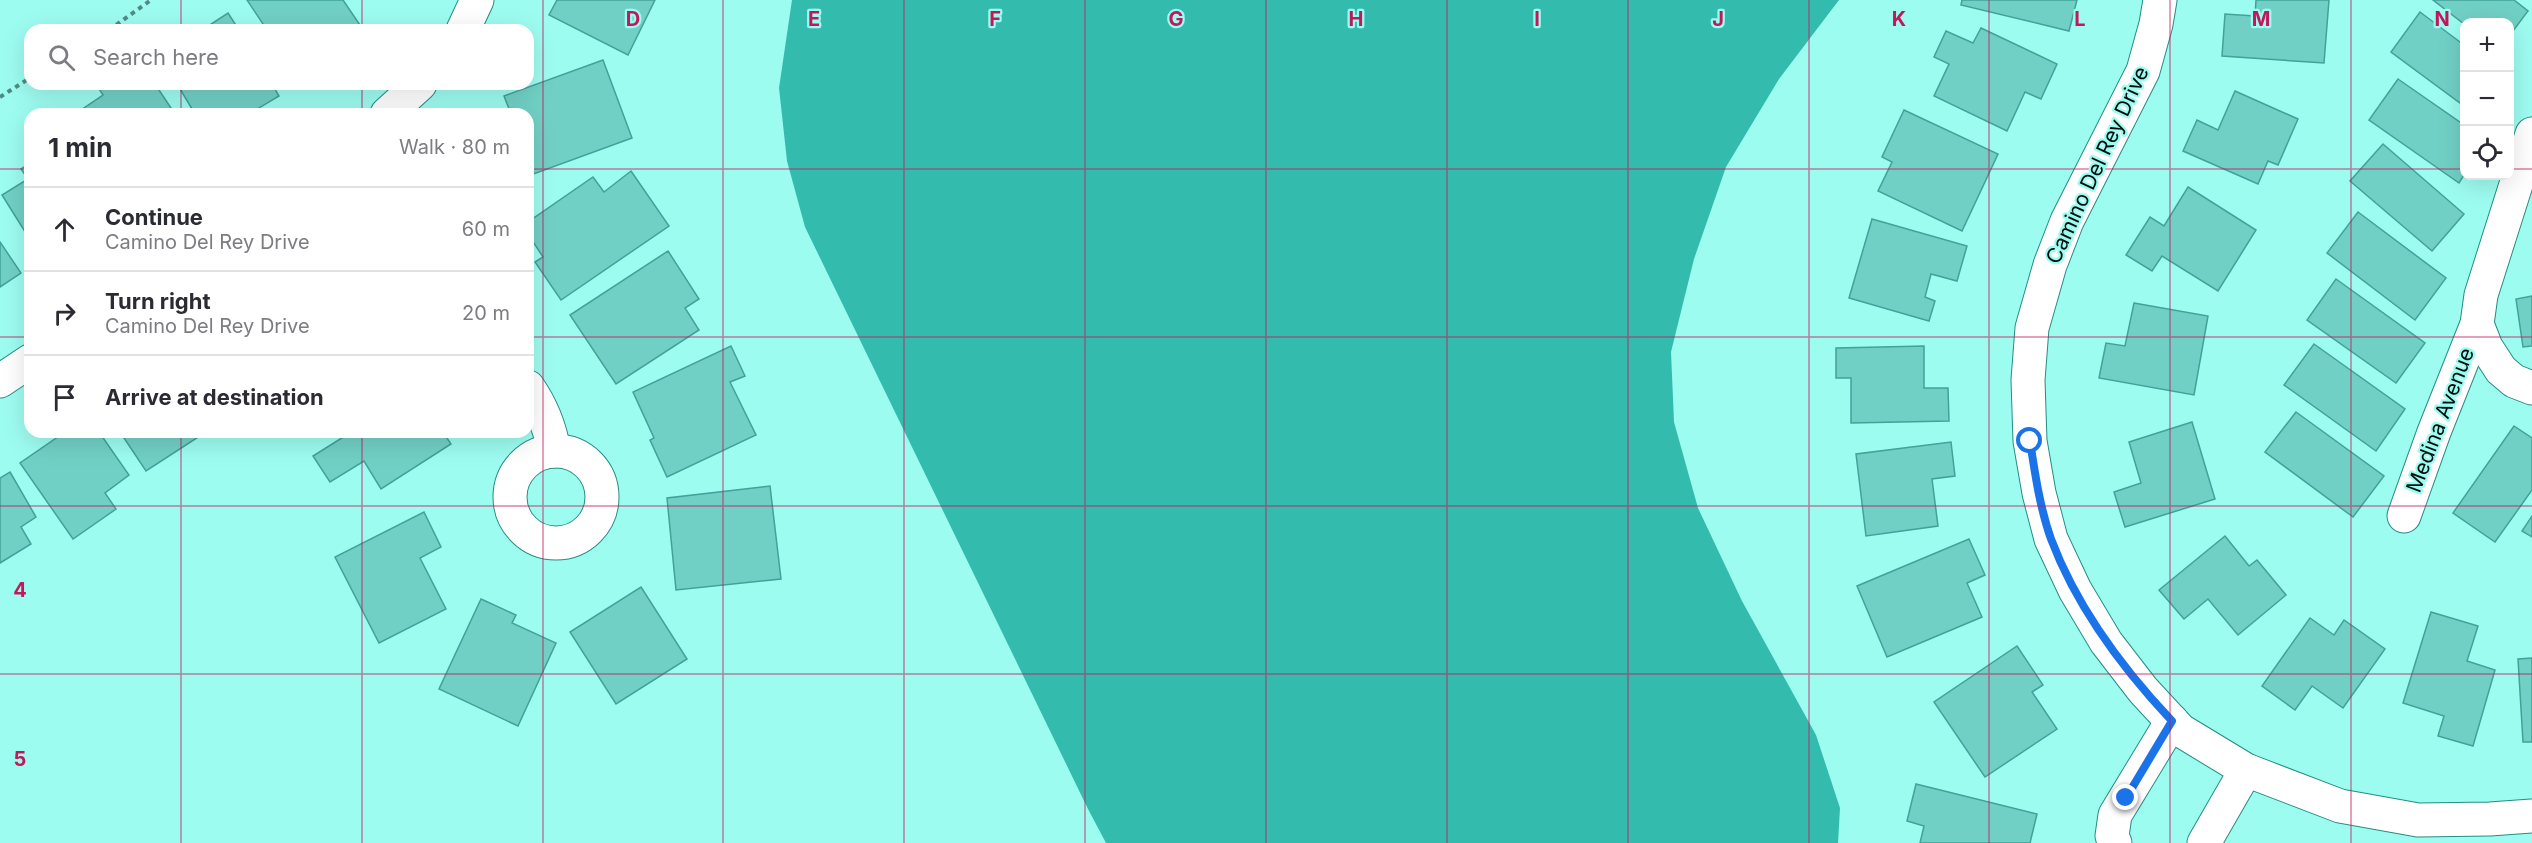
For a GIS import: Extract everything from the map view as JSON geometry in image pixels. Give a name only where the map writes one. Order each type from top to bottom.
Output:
[{"type":"street","points":[[466,24],[477,0]]},
{"type":"street","name":"Camino Del Rey Drive","points":[[2160,0],[2143,72],[2067,221],[2050,265],[2032,328],[2028,380],[2030,441],[2039,493],[2051,539],[2075,590],[2106,642],[2143,690],[2180,730],[2246,770],[2340,806],[2418,820],[2532,816]]},
{"type":"street","points":[[394,108],[413,90]]},
{"type":"street","name":"Medina Avenue","points":[[2404,516],[2434,432],[2482,335],[2481,295],[2532,134]]},
{"type":"street","points":[[2482,335],[2501,370],[2514,381],[2532,388]]},
{"type":"street","points":[[0,381],[24,365]]},
{"type":"street","points":[[534,398],[550,428],[554,451]]},
{"type":"street","points":[[2115,843],[2112,836],[2115,815],[2172,721]]},
{"type":"street","points":[[2204,843],[2246,770]]},
{"type":"path","points":[[117,24],[151,0]]},
{"type":"path","points":[[0,97],[24,82]]},
{"type":"shaded area","points":[[792,0],[1839,0],[1779,79],[1726,167],[1694,259],[1671,352],[1674,422],[1698,508],[1742,601],[1816,735],[1840,808],[1838,843],[1106,843],[805,227],[787,161],[779,88]]},
{"type":"building","points":[[247,0],[343,0],[359,24],[263,24]]},
{"type":"building","points":[[557,0],[655,0],[628,55],[549,15]]},
{"type":"building","points":[[1962,0],[2077,0],[2069,31],[1961,5]]},
{"type":"building","points":[[2256,0],[2329,0],[2324,63],[2222,56],[2225,14],[2255,16]]},
{"type":"building","points":[[2433,0],[2514,0],[2528,11],[2514,30],[2514,18],[2460,18],[2460,21]]},
{"type":"building","points":[[2420,12],[2460,42],[2460,103],[2391,52]]},
{"type":"building","points":[[228,13],[235,24],[211,24]]},
{"type":"building","points":[[1981,28],[2057,64],[2041,99],[2025,92],[2007,131],[1934,96],[1949,64],[1934,57],[1946,31],[1973,43]]},
{"type":"building","points":[[603,60],[632,138],[534,174],[534,108],[509,108],[504,96],[520,90],[534,90],[534,85]]},
{"type":"building","points":[[2398,79],[2460,122],[2461,180],[2459,183],[2369,120]]},
{"type":"building","points":[[100,90],[159,90],[171,108],[84,108],[103,95]]},
{"type":"building","points":[[181,90],[276,90],[279,96],[259,108],[191,108]]},
{"type":"building","points":[[2235,91],[2298,119],[2278,165],[2268,161],[2258,184],[2183,151],[2197,120],[2218,130]]},
{"type":"building","points":[[1904,110],[1998,154],[1962,231],[1878,191],[1892,162],[1882,157]]},
{"type":"building","points":[[2383,144],[2464,214],[2432,251],[2350,181]]},
{"type":"building","points":[[631,171],[669,226],[561,300],[535,262],[543,257],[534,243],[534,218],[593,177],[604,192]]},
{"type":"building","points":[[24,181],[24,230],[2,195]]},
{"type":"building","points":[[2188,187],[2256,230],[2218,291],[2162,256],[2152,271],[2126,255],[2150,217],[2164,226]]},
{"type":"building","points":[[2358,212],[2446,278],[2415,320],[2327,253]]},
{"type":"building","points":[[1872,219],[1967,246],[1957,281],[1931,274],[1925,297],[1935,301],[1929,321],[1849,298]]},
{"type":"building","points":[[0,242],[21,273],[0,287]]},
{"type":"building","points":[[668,251],[699,299],[685,308],[699,330],[616,384],[570,315]]},
{"type":"building","points":[[2336,279],[2425,343],[2396,383],[2307,320]]},
{"type":"building","points":[[2532,296],[2532,346],[2523,347],[2516,299]]},
{"type":"building","points":[[2134,303],[2208,316],[2194,395],[2099,378],[2106,343],[2125,346]]},
{"type":"building","points":[[2314,344],[2405,409],[2376,451],[2284,385]]},
{"type":"building","points":[[731,346],[745,376],[730,382],[756,435],[667,477],[650,440],[654,438],[633,392]]},
{"type":"building","points":[[1924,346],[1924,388],[1948,388],[1949,421],[1851,423],[1851,378],[1836,378],[1836,348]]},
{"type":"building","points":[[2296,412],[2384,476],[2353,517],[2265,452]]},
{"type":"building","points":[[2192,422],[2215,499],[2125,527],[2114,492],[2141,483],[2129,442]]},
{"type":"building","points":[[2514,426],[2532,438],[2532,490],[2495,542],[2453,513]]},
{"type":"building","points":[[56,438],[103,438],[129,475],[105,493],[116,509],[73,539],[20,463]]},
{"type":"building","points":[[124,438],[197,438],[146,471]]},
{"type":"building","points":[[342,438],[447,438],[451,444],[381,489],[364,461],[330,482],[313,456]]},
{"type":"building","points":[[1951,442],[1955,476],[1932,479],[1938,526],[1866,536],[1856,454]]},
{"type":"building","points":[[10,472],[36,517],[21,527],[31,544],[0,563],[0,478]]},
{"type":"building","points":[[770,486],[781,579],[676,590],[667,498]]},
{"type":"building","points":[[424,512],[441,547],[420,558],[446,609],[379,643],[335,557]]},
{"type":"building","points":[[2532,516],[2532,537],[2522,531]]},
{"type":"building","points":[[2225,536],[2249,566],[2257,560],[2286,595],[2238,635],[2208,599],[2184,619],[2159,590]]},
{"type":"building","points":[[1969,539],[1985,575],[1967,583],[1982,617],[1887,657],[1857,586]]},
{"type":"building","points":[[641,587],[687,659],[616,704],[570,632]]},
{"type":"building","points":[[481,599],[516,615],[512,623],[556,643],[518,726],[439,689]]},
{"type":"building","points":[[2431,612],[2478,626],[2467,661],[2495,670],[2473,746],[2438,736],[2444,716],[2403,703]]},
{"type":"building","points":[[2310,618],[2334,635],[2344,620],[2385,649],[2343,708],[2312,686],[2295,710],[2262,686]]},
{"type":"building","points":[[2017,646],[2043,685],[2032,692],[2057,729],[1985,777],[1934,702]]},
{"type":"building","points":[[2532,658],[2532,742],[2523,742],[2518,659]]},
{"type":"building","points":[[1916,784],[2037,814],[2030,843],[1920,843],[1924,826],[1907,821]]},
{"type":"route","points":[[2030,441],[2039,493],[2051,539],[2075,590],[2106,642],[2143,690],[2172,721],[2126,798]]}]
